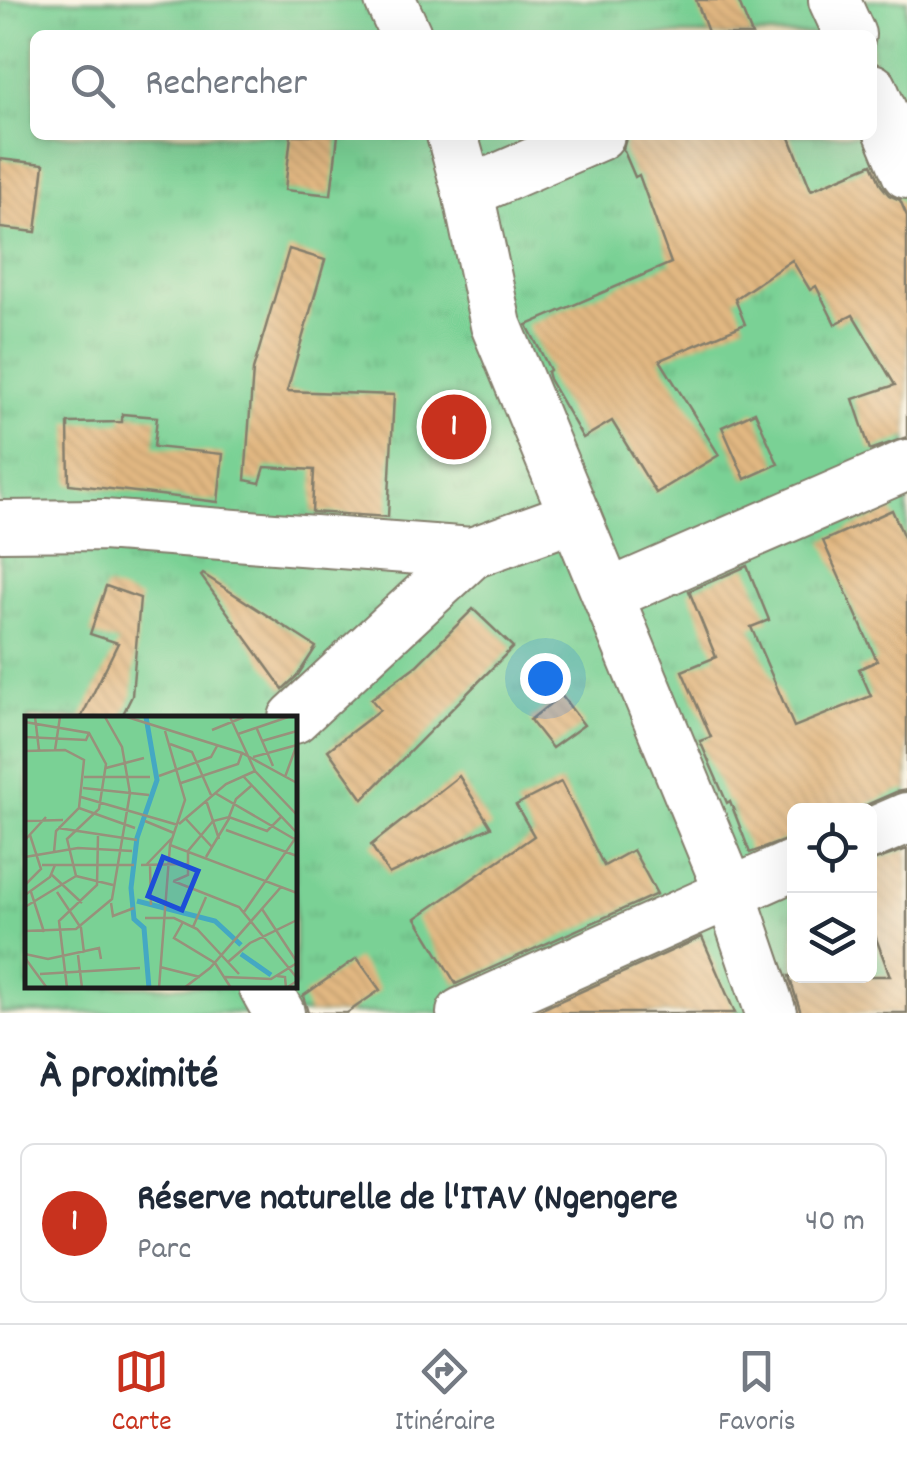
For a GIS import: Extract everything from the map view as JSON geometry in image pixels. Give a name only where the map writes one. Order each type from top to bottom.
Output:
[{"type":"street","points":[[390,0],[404,30]]},
{"type":"street","points":[[834,0],[846,30]]},
{"type":"street","points":[[877,101],[907,173]]},
{"type":"street","points":[[453,140],[496,325],[730,892],[772,1013]]},
{"type":"street","points":[[468,192],[588,140]]},
{"type":"street","points":[[608,595],[907,465]]},
{"type":"street","points":[[296,716],[472,553],[575,516]]},
{"type":"street","points":[[0,526],[123,526],[472,553]]},
{"type":"street","points":[[877,831],[907,818]]},
{"type":"street","points":[[462,1013],[787,868]]},
{"type":"street","points":[[265,988],[279,1013]]},
{"type":"green space","points":[[0,0],[907,0],[907,1013],[0,1013]]},
{"type":"building","points":[[696,0],[738,0],[750,30],[707,30]]},
{"type":"building","points":[[290,140],[337,140],[331,195],[285,190]]},
{"type":"building","points":[[626,140],[791,140],[811,190],[872,164],[881,185],[900,200],[907,216],[907,437],[870,450],[853,399],[895,385],[853,315],[835,324],[816,286],[810,290],[792,260],[735,299],[745,324],[660,360],[719,455],[656,493],[612,421],[583,438],[549,379],[550,370],[527,325],[671,263],[639,175],[635,177],[623,149]]},
{"type":"building","points":[[0,159],[44,164],[36,232],[0,228]]},
{"type":"building","points":[[289,249],[325,260],[287,391],[394,395],[388,517],[312,512],[314,470],[265,467],[260,483],[245,480],[253,370]]},
{"type":"building","points":[[755,412],[778,464],[745,479],[722,427]]},
{"type":"building","points":[[122,414],[157,417],[154,447],[223,454],[218,502],[69,484],[68,423],[122,422]]},
{"type":"building","points":[[892,510],[907,544],[907,790],[871,803],[787,803],[787,840],[750,853],[700,741],[711,737],[682,671],[716,657],[689,591],[747,566],[769,620],[751,627],[794,727],[871,696],[859,669],[877,661],[823,541]]},
{"type":"building","points":[[201,576],[316,647],[298,675],[283,689]]},
{"type":"building","points":[[106,586],[140,598],[132,696],[122,716],[82,716],[118,643],[90,634]]},
{"type":"building","points":[[473,609],[513,647],[363,799],[328,750],[380,710],[371,699],[417,665]]},
{"type":"building","points":[[561,695],[584,725],[552,748],[530,720]]},
{"type":"building","points":[[459,776],[491,827],[389,874],[371,845]]},
{"type":"building","points":[[561,782],[604,866],[633,850],[657,894],[456,984],[416,918],[534,836],[516,805]]},
{"type":"building","points":[[907,849],[907,1013],[801,1013],[791,983],[877,983],[877,976],[890,976],[877,941],[877,860]]},
{"type":"building","points":[[702,937],[735,1013],[533,1013]]},
{"type":"building","points":[[357,958],[380,990],[347,1013],[308,1013],[303,996]]},
{"type":"place","name":"Réserve naturelle de l'ITAV (Ngengere","points":[[454,427]]}]
